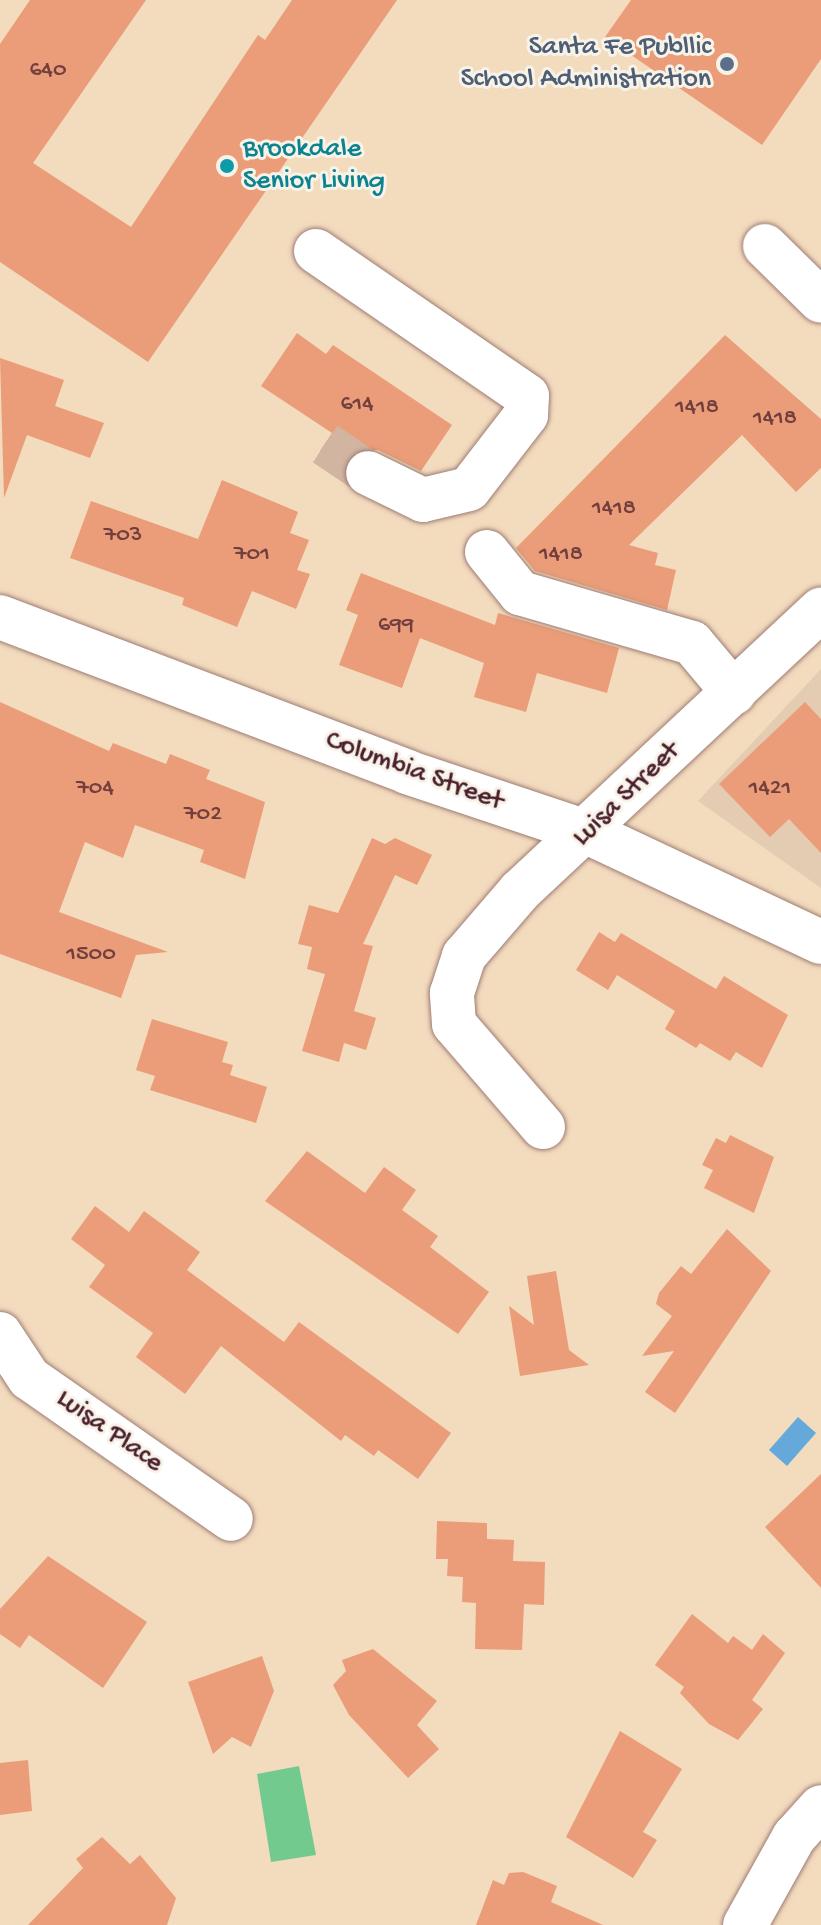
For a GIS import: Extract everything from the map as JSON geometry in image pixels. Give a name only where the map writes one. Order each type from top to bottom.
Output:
[{"type":"street","points":[[765,246],[821,301]]},
{"type":"street","points":[[316,251],[519,388],[526,415],[469,489],[423,500],[368,473]]},
{"type":"street","points":[[487,552],[520,593],[692,643],[734,693]]},
{"type":"street","name":"Luisa Street","points":[[543,1127],[454,1024],[452,993],[464,956],[481,933],[821,609]]},
{"type":"street","name":"Columbia Street","points":[[0,617],[407,772],[589,833],[821,942]]},
{"type":"street","name":"Luisa Place","points":[[0,1334],[29,1378],[231,1519]]},
{"type":"street","points":[[745,1925],[794,1837],[821,1807]]},
{"type":"shaded area","points":[[821,669],[821,888],[698,801]]},
{"type":"green space","points":[[299,1766],[316,1855],[271,1862],[257,1774]]},
{"type":"water","points":[[798,1417],[816,1433],[787,1466],[769,1450]]},
{"type":"building","name":"Brookdale Senior Living","points":[[30,0],[146,0],[33,163],[131,227],[258,35],[265,40],[292,0],[397,0],[148,362],[0,262],[0,44]]},
{"type":"building","name":"Santa Fe Publlic School Administration","points":[[631,0],[821,0],[821,59],[762,145],[605,37]]},
{"type":"building","points":[[297,333],[326,354],[333,345],[452,425],[421,471],[378,450],[355,452],[344,467],[320,451],[332,433],[261,386]]},
{"type":"building","points":[[725,335],[821,419],[821,468],[796,492],[742,435],[629,545],[658,553],[655,565],[676,570],[667,610],[535,571],[516,548]]},
{"type":"building","points":[[0,358],[64,380],[55,406],[104,423],[90,458],[27,435],[4,498]]},
{"type":"building","points":[[222,480],[298,512],[290,533],[309,540],[297,570],[310,574],[296,609],[252,591],[237,627],[182,605],[184,598],[70,558],[91,501],[198,539]]},
{"type":"building","points":[[361,573],[495,625],[498,613],[619,648],[607,693],[537,673],[526,712],[474,697],[484,663],[420,638],[402,688],[339,665],[358,615],[346,610]]},
{"type":"building","points":[[0,702],[109,751],[113,743],[166,764],[170,754],[210,770],[206,779],[265,802],[245,879],[200,862],[204,850],[135,825],[123,858],[85,842],[59,912],[168,952],[136,955],[121,998],[0,954]]},
{"type":"building","points":[[805,702],[821,719],[821,853],[789,819],[770,837],[719,784]]},
{"type":"building","points":[[372,838],[385,844],[395,838],[432,855],[417,885],[395,875],[363,944],[373,946],[354,1011],[376,1018],[366,1050],[344,1043],[339,1062],[302,1051],[325,974],[307,969],[312,947],[298,944],[309,905],[338,913]]},
{"type":"building","points":[[599,932],[615,942],[621,933],[716,989],[724,976],[788,1015],[762,1068],[736,1052],[730,1061],[700,1043],[696,1048],[665,1029],[675,1011],[617,975],[608,990],[576,970]]},
{"type":"building","points":[[152,1019],[228,1042],[222,1062],[233,1065],[230,1075],[267,1087],[256,1123],[150,1090],[155,1076],[136,1070]]},
{"type":"building","points":[[730,1135],[774,1157],[754,1213],[704,1188],[713,1170],[702,1165],[716,1138],[726,1143]]},
{"type":"building","points":[[307,1151],[365,1193],[384,1167],[416,1190],[402,1210],[438,1236],[430,1247],[489,1292],[458,1334],[265,1201]]},
{"type":"building","points":[[95,1206],[129,1232],[144,1211],[200,1252],[187,1270],[284,1342],[299,1322],[451,1433],[418,1479],[378,1450],[374,1456],[345,1435],[341,1441],[221,1346],[185,1394],[136,1357],[153,1333],[89,1287],[105,1265],[71,1239]]},
{"type":"building","points":[[727,1229],[771,1271],[675,1413],[645,1392],[674,1351],[642,1356],[672,1316],[656,1304],[659,1293],[681,1266],[691,1274]]},
{"type":"building","points":[[556,1271],[569,1350],[589,1365],[520,1376],[509,1306],[534,1325],[527,1276]]},
{"type":"building","points":[[821,1474],[821,1588],[765,1527]]},
{"type":"building","points":[[437,1521],[487,1523],[487,1539],[514,1540],[513,1561],[545,1562],[544,1605],[524,1604],[522,1650],[475,1649],[476,1603],[462,1602],[463,1577],[447,1576],[448,1559],[436,1559]]},
{"type":"building","points":[[48,1556],[147,1622],[103,1688],[29,1635],[20,1648],[0,1634],[0,1609]]},
{"type":"building","points":[[692,1614],[728,1643],[733,1636],[752,1650],[763,1634],[785,1653],[752,1700],[763,1709],[738,1740],[709,1724],[680,1693],[684,1687],[655,1665]]},
{"type":"building","points":[[373,1649],[437,1701],[417,1725],[439,1749],[408,1778],[349,1715],[333,1685],[346,1671],[342,1660]]},
{"type":"building","points":[[262,1656],[274,1691],[251,1747],[232,1737],[213,1754],[188,1682]]},
{"type":"building","points":[[620,1731],[682,1769],[643,1832],[657,1840],[633,1878],[566,1837]]},
{"type":"building","points":[[28,1760],[32,1811],[0,1815],[0,1763]]},
{"type":"building","points":[[102,1837],[130,1864],[140,1855],[176,1898],[167,1925],[28,1925],[83,1868],[76,1859]]},
{"type":"building","points":[[523,1872],[557,1886],[551,1902],[603,1925],[476,1925],[493,1880],[504,1885],[509,1873]]},
{"type":"tunnel","points":[[325,444],[368,473]]},
{"type":"place","name":"Santa Fe Publlic School Administration","points":[[727,64]]},
{"type":"place","name":"Brookdale Senior Living","points":[[227,166]]}]
